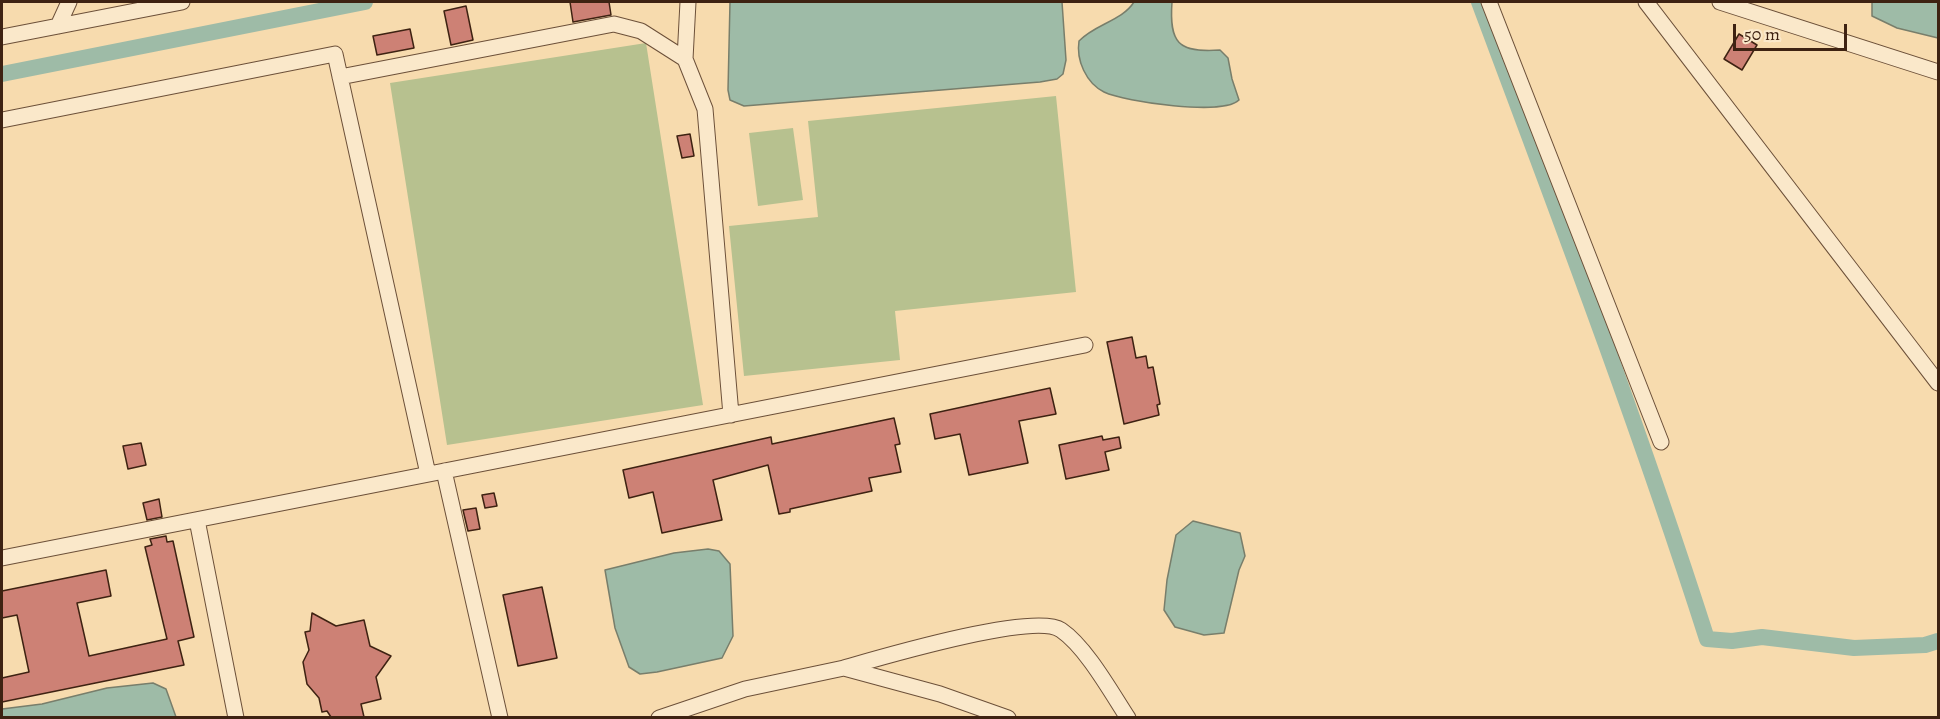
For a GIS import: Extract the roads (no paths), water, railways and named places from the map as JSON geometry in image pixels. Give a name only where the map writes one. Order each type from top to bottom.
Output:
[{"type":"street","points":[[58,26],[69,2]]},
{"type":"street","points":[[2,38],[182,2]]},
{"type":"street","points":[[688,2],[684,59],[705,109],[730,415]]},
{"type":"street","points":[[1490,2],[1661,442]]},
{"type":"street","points":[[1646,2],[1938,383]]},
{"type":"street","points":[[1720,2],[1938,72]]},
{"type":"street","points":[[340,77],[614,24],[641,31],[684,59]]},
{"type":"street","points":[[2,120],[335,54],[428,474]]},
{"type":"street","points":[[2,558],[1084,345]]},
{"type":"street","points":[[444,471],[500,717]]},
{"type":"street","points":[[197,519],[236,717]]},
{"type":"street","points":[[659,717],[745,689],[844,668],[956,637],[1037,626],[1059,628],[1087,656],[1128,717]]},
{"type":"street","points":[[844,668],[940,694],[1008,717]]},
{"type":"waterway","points":[[2,74],[365,2]]},
{"type":"waterway","points":[[1479,2],[1625,399],[1707,639],[1732,641],[1762,637],[1854,648],[1925,645],[1938,641]]}]
